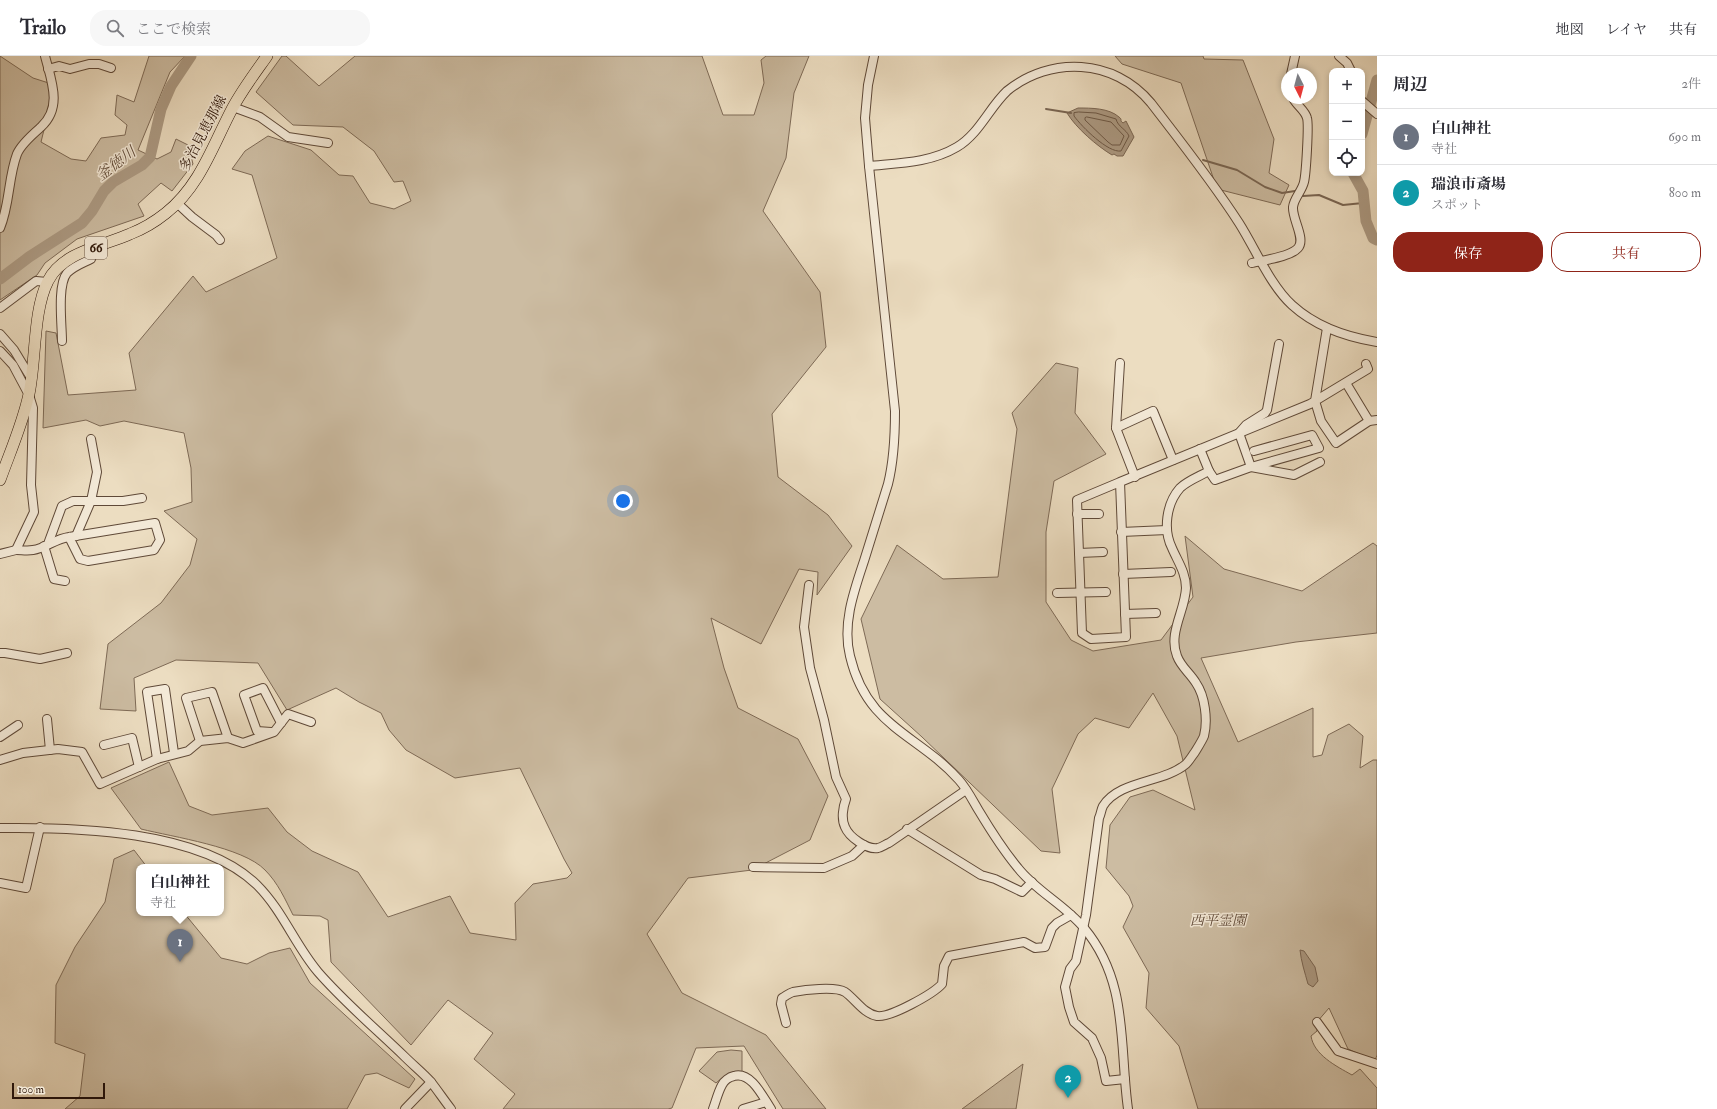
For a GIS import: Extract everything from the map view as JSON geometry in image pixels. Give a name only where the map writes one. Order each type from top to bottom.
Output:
[{"type":"main road","name":"多治見恵那線","points":[[0,480],[29,395],[39,311],[47,282],[59,266],[74,257],[147,226],[176,203],[192,185],[201,171],[233,107],[267,56]]},
{"type":"street","points":[[0,228],[8,202],[13,169],[18,153],[33,133],[46,122],[53,110],[55,96],[44,56]]},
{"type":"street","points":[[874,56],[868,85],[865,118],[895,411],[895,442],[888,481],[852,599],[847,629],[849,654],[860,686],[868,700],[880,715],[898,731],[937,760],[959,780],[1001,847],[1022,873],[1071,915],[1083,928],[1098,949],[1108,968],[1117,994],[1121,1019],[1128,1109]]},
{"type":"street","points":[[1292,68],[1295,56]]},
{"type":"street","points":[[1339,56],[1350,68]]},
{"type":"street","points":[[48,69],[59,66],[70,70],[89,64],[100,64],[111,68]]},
{"type":"street","points":[[869,166],[926,160],[941,155],[958,146],[972,134],[1007,91],[1022,78],[1040,70],[1060,64],[1092,65],[1109,70],[1123,78],[1146,96],[1210,180],[1240,225],[1273,281],[1291,304],[1327,328],[1363,340],[1377,342]]},
{"type":"street","points":[[1252,263],[1293,252],[1299,247],[1301,241],[1293,208],[1295,200],[1304,183],[1308,126],[1307,118],[1297,104]]},
{"type":"street","points":[[1365,104],[1375,113]]},
{"type":"street","points":[[233,107],[260,117],[288,137],[328,143]]},
{"type":"street","points":[[176,203],[192,218],[216,235],[220,240]]},
{"type":"street","points":[[62,341],[62,284],[66,274],[75,266],[91,259],[94,249]]},
{"type":"street","points":[[0,308],[36,281],[47,282]]},
{"type":"street","points":[[1327,328],[1315,401],[1321,421],[1336,443],[1373,421],[1346,383]]},
{"type":"street","points":[[0,334],[14,350],[31,378]]},
{"type":"street","points":[[1239,433],[1246,425],[1265,413],[1267,410],[1279,344]]},
{"type":"street","points":[[0,351],[13,365],[29,395],[33,408],[31,485],[34,512],[16,550]]},
{"type":"street","points":[[1120,363],[1116,428],[1135,477]]},
{"type":"street","points":[[1120,482],[1126,637],[1091,639],[1082,633],[1077,500],[1120,482],[1135,477],[1310,404],[1368,369],[1366,364]]},
{"type":"street","points":[[1116,428],[1153,411],[1173,460]]},
{"type":"street","points":[[1239,433],[1252,467]]},
{"type":"street","points":[[1200,449],[1209,471],[1215,480],[1252,467],[1319,448],[1312,435],[1254,451]]},
{"type":"street","points":[[0,554],[16,550],[33,550],[58,538],[72,536],[155,523],[160,540],[154,550],[88,561],[80,559],[72,536],[91,501],[97,472],[91,439]]},
{"type":"street","points":[[1252,467],[1294,475],[1320,462]]},
{"type":"street","points":[[1125,1079],[1106,1081],[1101,1058],[1092,1038],[1074,1022],[1069,1007],[1065,986],[1070,970],[1076,961],[1083,928],[1099,818],[1103,806],[1113,796],[1127,789],[1176,771],[1187,763],[1204,736],[1205,716],[1202,697],[1196,683],[1181,667],[1176,655],[1174,642],[1186,590],[1185,576],[1171,547],[1167,530],[1171,506],[1181,488],[1209,471]]},
{"type":"street","points":[[65,581],[54,579],[46,545],[62,506],[73,501],[123,501],[142,498]]},
{"type":"street","points":[[1078,514],[1099,514]]},
{"type":"street","points":[[1121,532],[1167,530]]},
{"type":"street","points":[[1079,553],[1103,552]]},
{"type":"street","points":[[1123,574],[1171,572]]},
{"type":"street","points":[[809,585],[804,627],[810,668],[824,720],[836,777],[846,799],[843,806],[845,828],[864,845],[869,848],[878,848],[890,843],[907,829],[966,790]]},
{"type":"street","points":[[1057,593],[1106,592]]},
{"type":"street","points":[[1125,614],[1156,613]]},
{"type":"street","points":[[0,653],[40,660],[67,653]]},
{"type":"street","points":[[274,732],[256,731],[244,695],[263,688],[281,723]]},
{"type":"street","points":[[157,759],[147,692],[165,689],[174,753]]},
{"type":"street","points":[[200,741],[186,698],[212,692],[228,738]]},
{"type":"street","points":[[0,760],[23,753],[58,749],[82,752],[100,784],[157,759],[174,753],[188,751],[200,741],[228,738],[243,743],[274,732],[288,714],[311,722]]},
{"type":"street","points":[[47,719],[50,750]]},
{"type":"street","points":[[0,737],[18,725]]},
{"type":"street","points":[[104,745],[132,738],[139,767]]},
{"type":"street","points":[[0,883],[26,888],[40,827]]},
{"type":"street","points":[[0,828],[40,827],[91,830],[166,842],[208,854],[231,865],[247,876],[266,894],[318,972],[430,1082],[451,1109]]},
{"type":"street","points":[[907,829],[981,875],[995,879],[1022,892],[1032,882]]},
{"type":"street","points":[[753,866],[824,868],[852,856],[864,845]]},
{"type":"street","points":[[786,1023],[781,1004],[782,998],[792,992],[814,990],[832,989],[844,992],[866,1011],[877,1016],[892,1014],[935,991],[942,984],[944,966],[949,956],[1024,942],[1035,948],[1045,947],[1052,928],[1057,923],[1071,915]]},
{"type":"street","points":[[1317,1022],[1338,1051],[1377,1064]]},
{"type":"street","points":[[714,1109],[722,1085],[726,1080],[737,1075],[742,1075],[748,1078],[768,1105],[743,1109]]},
{"type":"street","points":[[405,1109],[430,1082]]},
{"type":"green space","points":[[0,56],[33,78],[55,85],[41,142],[71,159],[86,161],[101,138],[125,135],[127,125],[115,115],[117,95],[134,102],[149,56],[185,56],[170,72],[138,150],[157,159],[171,152],[176,139],[188,145],[193,164],[172,191],[161,183],[138,204],[144,216],[77,239],[45,263],[37,275],[0,300]]},
{"type":"green space","points":[[282,56],[286,56],[319,86],[355,56],[702,56],[723,115],[754,115],[764,83],[761,60],[766,56],[809,56],[794,93],[786,158],[763,211],[820,292],[826,347],[772,414],[778,477],[828,515],[852,546],[817,595],[818,572],[799,569],[761,644],[711,618],[724,668],[738,708],[798,739],[828,796],[810,840],[752,870],[688,878],[647,934],[682,993],[766,1035],[826,1109],[783,1109],[744,1046],[696,1048],[672,1108],[503,1109],[515,1094],[474,1059],[493,1033],[448,1000],[411,1045],[331,962],[328,920],[320,916],[293,915],[281,891],[270,875],[255,862],[241,855],[188,839],[141,829],[111,788],[169,762],[189,806],[212,815],[268,808],[287,832],[312,851],[358,872],[388,917],[450,896],[470,933],[516,940],[515,903],[533,884],[567,878],[572,873],[520,768],[455,778],[406,750],[389,730],[381,713],[336,688],[287,710],[258,663],[176,660],[134,678],[136,711],[100,709],[108,644],[161,603],[190,565],[197,539],[164,511],[192,502],[191,468],[184,433],[124,421],[100,426],[86,420],[43,428],[46,331],[56,333],[68,395],[136,390],[129,353],[193,276],[206,292],[277,258],[252,175],[232,169],[245,151],[268,136],[311,150],[339,175],[353,176],[370,203],[394,209],[411,201],[403,181],[394,182],[374,151],[343,127],[293,125],[256,92]]},
{"type":"green space","points":[[1115,56],[1203,56],[1204,59],[1243,60],[1274,139],[1269,173],[1289,185],[1280,205],[1217,189],[1181,83],[1122,64]]},
{"type":"green space","name":"西平霊園","points":[[1056,363],[1078,368],[1075,413],[1106,454],[1054,481],[1046,532],[1046,602],[1071,640],[1093,651],[1161,640],[1193,597],[1185,536],[1224,569],[1302,591],[1373,543],[1377,546],[1377,633],[1296,642],[1201,658],[1238,742],[1313,708],[1313,757],[1322,755],[1328,735],[1349,724],[1363,736],[1360,768],[1373,760],[1377,760],[1377,1055],[1375,1061],[1348,1049],[1329,1008],[1317,1022],[1317,1031],[1311,1036],[1316,1049],[1333,1064],[1352,1075],[1360,1069],[1377,1088],[1377,1109],[1198,1109],[1179,1046],[1146,1008],[1149,973],[1123,927],[1133,906],[1129,896],[1106,868],[1110,825],[1130,797],[1153,790],[1195,810],[1177,736],[1153,693],[1129,728],[1095,718],[1078,734],[1052,789],[1060,853],[1041,851],[922,737],[880,699],[861,619],[897,545],[943,579],[998,577],[1017,429],[1012,413]]},
{"type":"green space","points":[[134,850],[145,864],[136,864],[136,916],[186,916],[221,958],[247,964],[269,953],[290,948],[310,983],[415,1079],[409,1088],[377,1073],[365,1075],[347,1109],[65,1109],[80,1096],[85,1054],[55,1043],[56,985],[75,947],[105,902],[114,859]]},
{"type":"green space","points":[[731,1050],[742,1051],[742,1075],[723,1077],[716,1083],[699,1071],[717,1052]]},
{"type":"green space","points":[[1023,1064],[1016,1109],[962,1109]]},
{"type":"water","points":[[1078,108],[1105,110],[1115,114],[1123,123],[1126,121],[1134,137],[1123,156],[1112,155],[1094,142],[1076,125],[1067,113]]},
{"type":"water","points":[[1300,950],[1304,951],[1315,967],[1318,981],[1313,987],[1308,984]]},
{"type":"waterway","name":"釜徳川","points":[[0,279],[29,257],[82,223],[92,211],[104,191],[113,182],[142,165],[150,157],[161,109],[171,86],[191,56]]},
{"type":"waterway","points":[[1365,123],[1377,80]]},
{"type":"waterway","points":[[1046,109],[1071,113]]},
{"type":"waterway","points":[[1203,160],[1237,170],[1265,187],[1282,193],[1295,191]]},
{"type":"waterway","points":[[1355,176],[1363,191],[1366,221],[1373,238],[1377,240]]},
{"type":"waterway","points":[[1303,196],[1319,195],[1343,205],[1363,203]]},
{"type":"place","name":"白山神社","points":[[180,962]]},
{"type":"place","name":"瑞浪市斎場","points":[[1068,1098]]}]
